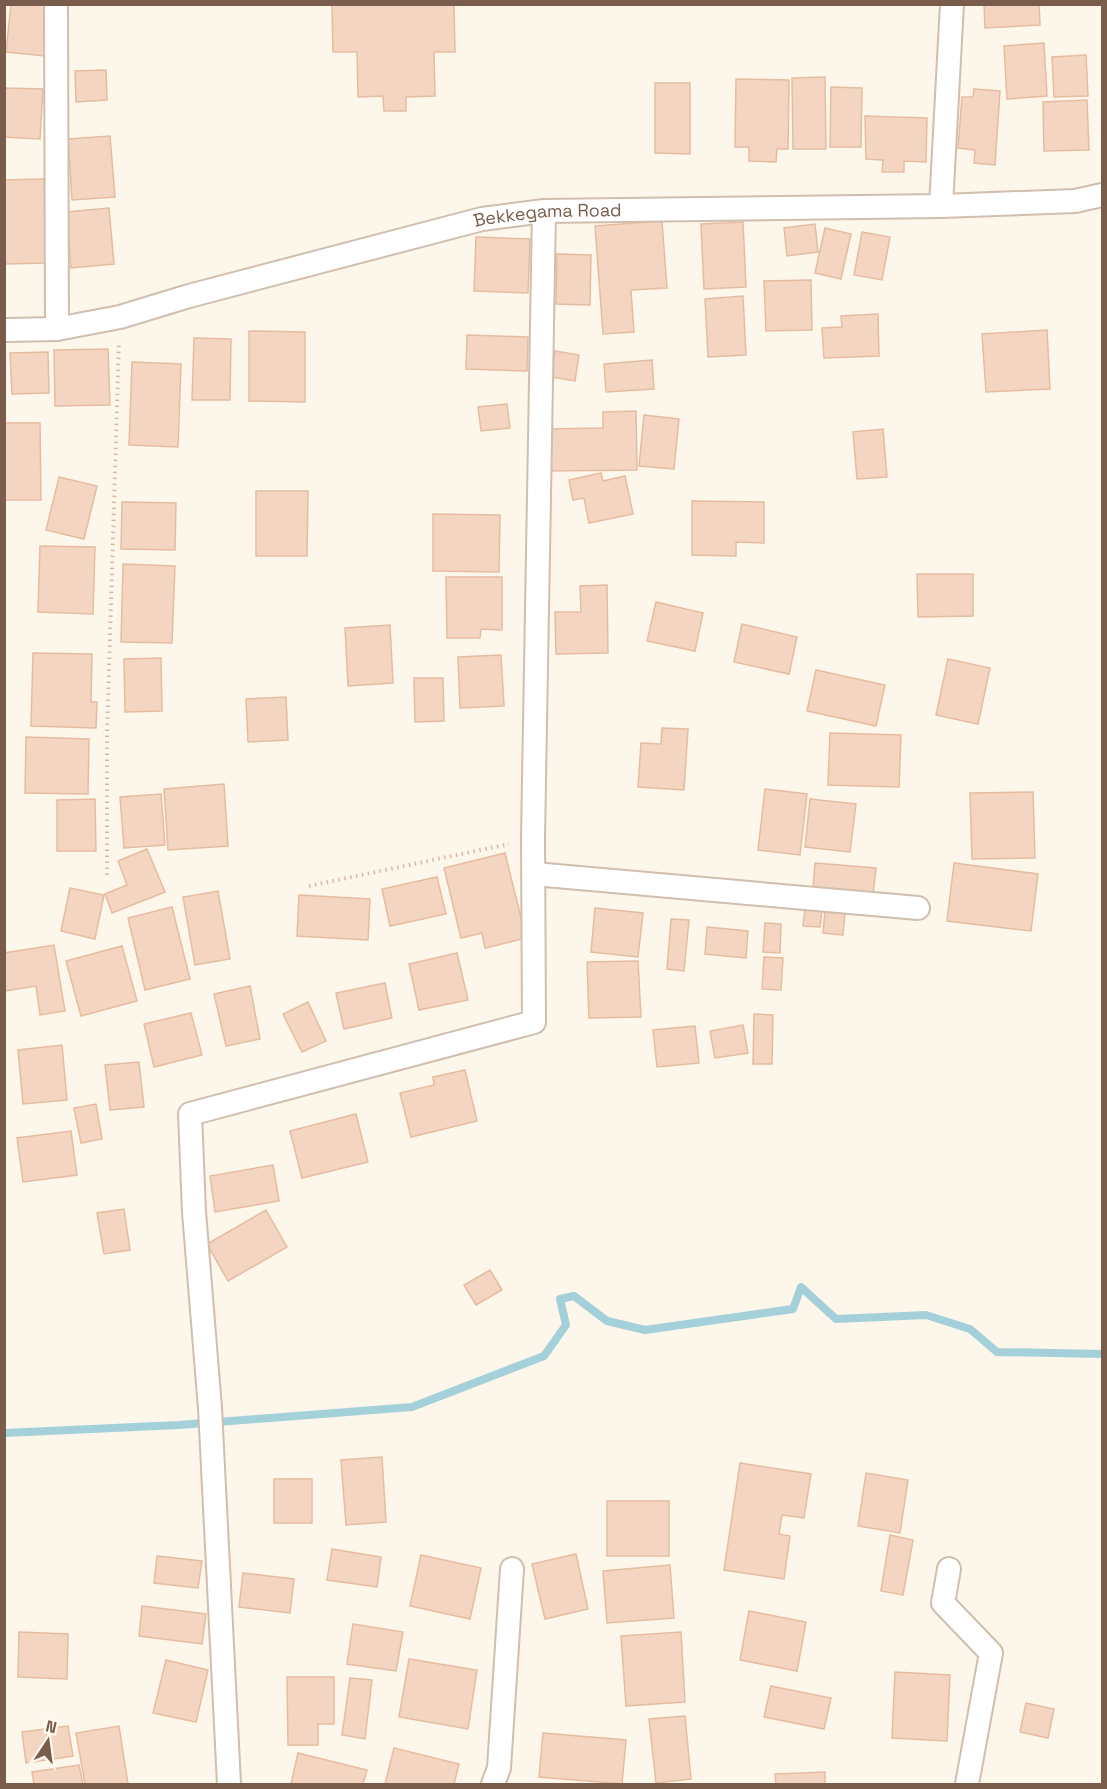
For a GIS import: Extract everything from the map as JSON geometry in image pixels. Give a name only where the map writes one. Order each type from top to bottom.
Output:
[{"type":"street","points":[[56,4],[57,329]]},
{"type":"street","points":[[941,206],[952,4]]},
{"type":"street","name":"Bekkegama Road","points":[[4,330],[57,329],[120,317],[189,296],[482,219],[544,211],[941,206],[1075,201],[1102,195]]},
{"type":"street","points":[[229,1785],[210,1408],[194,1212],[190,1114],[534,1022],[533,838],[544,211]]},
{"type":"street","points":[[534,874],[918,908]]},
{"type":"street","points":[[493,1785],[499,1768],[512,1569]]},
{"type":"street","points":[[950,1569],[943,1603],[992,1653],[967,1785]]},
{"type":"path","points":[[107,875],[107,735],[120,317]]},
{"type":"path","points":[[309,886],[533,838]]},
{"type":"building","points":[[11,4],[50,4],[45,56],[6,52]]},
{"type":"building","points":[[332,4],[454,4],[455,52],[434,52],[435,96],[406,97],[406,111],[384,111],[383,96],[358,97],[357,52],[333,52]]},
{"type":"building","points":[[984,4],[1039,4],[1040,25],[985,28]]},
{"type":"building","points":[[1044,43],[1047,96],[1007,99],[1004,46]]},
{"type":"building","points":[[1086,55],[1088,96],[1054,97],[1052,57]]},
{"type":"building","points":[[106,70],[107,100],[76,102],[75,71]]},
{"type":"building","points":[[825,77],[826,149],[793,149],[792,78]]},
{"type":"building","points":[[736,79],[789,80],[788,149],[777,149],[776,162],[749,161],[749,147],[735,147]]},
{"type":"building","points":[[655,83],[690,83],[690,154],[655,153]]},
{"type":"building","points":[[831,87],[862,88],[861,147],[830,147]]},
{"type":"building","points":[[4,88],[43,89],[40,139],[4,137]]},
{"type":"building","points":[[974,89],[1000,91],[995,165],[974,163],[975,150],[958,148],[962,97],[973,97]]},
{"type":"building","points":[[1087,100],[1089,150],[1044,151],[1043,102]]},
{"type":"building","points":[[865,116],[927,118],[926,162],[904,161],[904,172],[882,172],[883,160],[866,159]]},
{"type":"building","points":[[110,136],[115,197],[72,200],[68,139]]},
{"type":"building","points":[[44,179],[46,263],[4,264],[4,180]]},
{"type":"building","points":[[109,208],[114,264],[71,268],[66,212]]},
{"type":"building","points":[[662,221],[667,288],[631,290],[634,332],[603,334],[595,226]]},
{"type":"building","points":[[743,222],[746,287],[704,289],[701,224]]},
{"type":"building","points":[[815,224],[818,252],[787,256],[784,228]]},
{"type":"building","points":[[825,228],[851,234],[841,279],[815,273]]},
{"type":"building","points":[[862,232],[890,237],[882,280],[854,275]]},
{"type":"building","points":[[476,237],[530,239],[528,293],[474,291]]},
{"type":"building","points":[[557,254],[591,255],[590,305],[556,304]]},
{"type":"building","points":[[811,280],[812,330],[766,331],[764,281]]},
{"type":"building","points":[[743,296],[746,355],[708,357],[705,299]]},
{"type":"building","points":[[878,314],[879,356],[824,358],[822,328],[842,327],[841,316]]},
{"type":"building","points":[[1047,330],[1050,389],[986,392],[982,334]]},
{"type":"building","points":[[249,331],[305,332],[305,402],[249,401]]},
{"type":"building","points":[[467,335],[528,337],[527,371],[466,369]]},
{"type":"building","points":[[194,338],[231,339],[230,400],[192,400]]},
{"type":"building","points":[[108,349],[110,405],[55,406],[54,350]]},
{"type":"building","points":[[555,351],[579,355],[575,381],[551,377]]},
{"type":"building","points":[[48,352],[49,393],[12,394],[10,353]]},
{"type":"building","points":[[652,360],[654,389],[606,392],[604,364]]},
{"type":"building","points":[[132,362],[181,364],[178,447],[129,445]]},
{"type":"building","points":[[507,404],[510,428],[481,431],[478,407]]},
{"type":"building","points":[[636,411],[637,470],[549,471],[548,429],[603,428],[603,412]]},
{"type":"building","points":[[644,415],[679,419],[674,469],[639,466]]},
{"type":"building","points":[[4,423],[40,423],[41,500],[4,500]]},
{"type":"building","points":[[883,429],[887,477],[857,479],[853,432]]},
{"type":"building","points":[[601,473],[603,481],[625,476],[633,514],[589,523],[584,498],[573,500],[569,480]]},
{"type":"building","points":[[59,477],[97,486],[84,539],[46,530]]},
{"type":"building","points":[[256,491],[308,491],[307,556],[256,556]]},
{"type":"building","points":[[692,501],[764,502],[764,543],[736,542],[736,556],[692,555]]},
{"type":"building","points":[[122,502],[176,503],[175,550],[121,549]]},
{"type":"building","points":[[433,514],[500,515],[499,572],[433,571]]},
{"type":"building","points":[[40,546],[95,547],[93,614],[38,612]]},
{"type":"building","points":[[123,564],[175,566],[172,643],[121,642]]},
{"type":"building","points":[[917,574],[973,574],[973,616],[918,617]]},
{"type":"building","points":[[446,577],[502,577],[502,630],[481,629],[480,638],[447,638]]},
{"type":"building","points":[[607,585],[608,653],[556,654],[555,612],[581,612],[580,586]]},
{"type":"building","points":[[656,602],[703,613],[695,651],[647,641]]},
{"type":"building","points":[[742,624],[797,637],[789,674],[734,662]]},
{"type":"building","points":[[390,625],[393,683],[348,686],[345,628]]},
{"type":"building","points":[[33,653],[92,654],[91,702],[97,702],[96,728],[31,726]]},
{"type":"building","points":[[501,655],[504,706],[460,708],[458,657]]},
{"type":"building","points":[[161,658],[162,711],[125,712],[124,659]]},
{"type":"building","points":[[948,659],[990,668],[978,724],[936,715]]},
{"type":"building","points":[[816,670],[885,685],[876,726],[807,711]]},
{"type":"building","points":[[414,678],[443,678],[444,721],[415,722]]},
{"type":"building","points":[[286,697],[288,740],[248,742],[246,699]]},
{"type":"building","points":[[662,728],[688,729],[684,790],[638,787],[641,743],[661,744]]},
{"type":"building","points":[[830,733],[901,735],[899,787],[828,785]]},
{"type":"building","points":[[26,737],[89,739],[88,794],[25,793]]},
{"type":"building","points":[[224,784],[228,846],[168,850],[164,789]]},
{"type":"building","points":[[765,789],[807,794],[800,855],[758,850]]},
{"type":"building","points":[[1033,792],[1035,858],[972,859],[970,793]]},
{"type":"building","points":[[161,794],[165,845],[124,848],[120,797]]},
{"type":"building","points":[[95,799],[96,851],[57,851],[57,800]]},
{"type":"building","points":[[810,799],[856,804],[850,852],[805,847]]},
{"type":"building","points":[[147,849],[165,892],[112,913],[105,894],[127,885],[118,861]]},
{"type":"building","points":[[505,853],[526,938],[485,948],[482,933],[461,938],[444,868]]},
{"type":"building","points":[[815,863],[876,868],[873,894],[813,889]]},
{"type":"building","points":[[954,863],[1038,874],[1031,931],[947,921]]},
{"type":"building","points":[[437,877],[446,914],[390,926],[382,889]]},
{"type":"building","points":[[70,888],[104,895],[95,939],[61,931]]},
{"type":"building","points":[[218,891],[230,959],[195,965],[183,897]]},
{"type":"building","points":[[299,895],[370,899],[368,940],[297,936]]},
{"type":"building","points":[[172,907],[190,979],[145,990],[128,918]]},
{"type":"building","points":[[595,908],[643,913],[638,957],[591,952]]},
{"type":"building","points":[[805,909],[822,911],[820,927],[803,926]]},
{"type":"building","points":[[825,911],[845,912],[843,935],[823,933]]},
{"type":"building","points":[[671,919],[689,920],[684,971],[667,969]]},
{"type":"building","points":[[765,923],[781,924],[780,953],[763,952]]},
{"type":"building","points":[[707,927],[748,931],[746,958],[705,954]]},
{"type":"building","points":[[54,945],[65,1011],[40,1015],[36,986],[4,991],[4,953]]},
{"type":"building","points":[[122,946],[137,1001],[81,1016],[66,961]]},
{"type":"building","points":[[457,953],[468,1000],[419,1010],[409,964]]},
{"type":"building","points":[[764,957],[783,958],[781,990],[762,989]]},
{"type":"building","points":[[638,961],[641,1017],[589,1018],[587,962]]},
{"type":"building","points":[[385,983],[392,1018],[344,1029],[336,993]]},
{"type":"building","points":[[250,986],[260,1039],[226,1046],[214,994]]},
{"type":"building","points":[[308,1002],[326,1041],[302,1052],[283,1014]]},
{"type":"building","points":[[191,1013],[202,1055],[154,1067],[144,1024]]},
{"type":"building","points":[[754,1014],[773,1015],[772,1064],[753,1064]]},
{"type":"building","points":[[743,1025],[748,1053],[715,1058],[710,1031]]},
{"type":"building","points":[[695,1026],[699,1063],[657,1067],[653,1030]]},
{"type":"building","points":[[62,1045],[67,1100],[23,1104],[18,1050]]},
{"type":"building","points":[[139,1062],[144,1107],[110,1110],[105,1065]]},
{"type":"building","points":[[465,1070],[477,1121],[411,1137],[400,1093],[434,1085],[433,1077]]},
{"type":"building","points":[[96,1104],[102,1139],[81,1143],[74,1108]]},
{"type":"building","points":[[356,1114],[368,1162],[302,1178],[290,1131]]},
{"type":"building","points":[[71,1131],[77,1175],[23,1182],[17,1138]]},
{"type":"building","points":[[273,1165],[279,1201],[215,1212],[210,1176]]},
{"type":"building","points":[[124,1209],[130,1250],[104,1254],[97,1213]]},
{"type":"building","points":[[266,1210],[287,1247],[228,1281],[207,1244]]},
{"type":"building","points":[[490,1270],[502,1290],[476,1305],[464,1285]]},
{"type":"building","points":[[382,1457],[386,1522],[346,1525],[341,1460]]},
{"type":"building","points":[[740,1463],[811,1474],[804,1518],[782,1515],[779,1534],[790,1536],[784,1579],[724,1570]]},
{"type":"building","points":[[866,1473],[908,1480],[900,1533],[858,1526]]},
{"type":"building","points":[[274,1479],[312,1479],[312,1523],[274,1523]]},
{"type":"building","points":[[607,1501],[669,1501],[669,1556],[607,1556]]},
{"type":"building","points":[[890,1535],[913,1540],[903,1595],[881,1591]]},
{"type":"building","points":[[332,1549],[381,1557],[377,1587],[327,1580]]},
{"type":"building","points":[[576,1554],[588,1609],[545,1619],[532,1564]]},
{"type":"building","points":[[421,1555],[481,1568],[470,1619],[410,1606]]},
{"type":"building","points":[[157,1556],[202,1561],[198,1588],[154,1583]]},
{"type":"building","points":[[670,1565],[674,1618],[607,1623],[603,1571]]},
{"type":"building","points":[[243,1573],[294,1579],[290,1613],[239,1607]]},
{"type":"building","points":[[142,1606],[206,1614],[202,1644],[139,1636]]},
{"type":"building","points":[[749,1611],[806,1622],[797,1671],[740,1660]]},
{"type":"building","points":[[353,1624],[403,1632],[396,1671],[347,1664]]},
{"type":"building","points":[[19,1632],[68,1634],[67,1679],[18,1677]]},
{"type":"building","points":[[681,1632],[685,1702],[626,1706],[621,1636]]},
{"type":"building","points":[[409,1659],[477,1670],[468,1729],[399,1717]]},
{"type":"building","points":[[166,1660],[208,1670],[196,1722],[153,1713]]},
{"type":"building","points":[[895,1672],[950,1675],[947,1741],[892,1738]]},
{"type":"building","points":[[287,1677],[334,1677],[334,1724],[318,1724],[318,1745],[288,1745]]},
{"type":"building","points":[[350,1678],[372,1680],[365,1739],[342,1735]]},
{"type":"building","points":[[771,1686],[831,1698],[824,1729],[764,1717]]},
{"type":"building","points":[[1026,1703],[1054,1709],[1048,1738],[1020,1732]]},
{"type":"building","points":[[685,1716],[691,1779],[656,1783],[649,1719]]},
{"type":"building","points":[[68,1726],[73,1756],[26,1763],[22,1732]]},
{"type":"building","points":[[119,1726],[128,1784],[85,1784],[76,1733]]},
{"type":"building","points":[[543,1733],[626,1740],[622,1784],[539,1777]]},
{"type":"building","points":[[394,1748],[459,1764],[454,1784],[385,1784]]},
{"type":"building","points":[[298,1753],[367,1770],[363,1784],[291,1784]]},
{"type":"building","points":[[79,1765],[83,1784],[34,1784],[32,1772]]},
{"type":"building","points":[[825,1772],[825,1784],[776,1784],[775,1774]]},
{"type":"waterway","points":[[4,1433],[179,1425],[412,1407],[544,1356],[566,1325],[560,1299],[574,1296],[607,1321],[645,1330],[793,1309],[801,1287],[836,1319],[926,1315],[970,1329],[997,1352],[1102,1354]]}]
